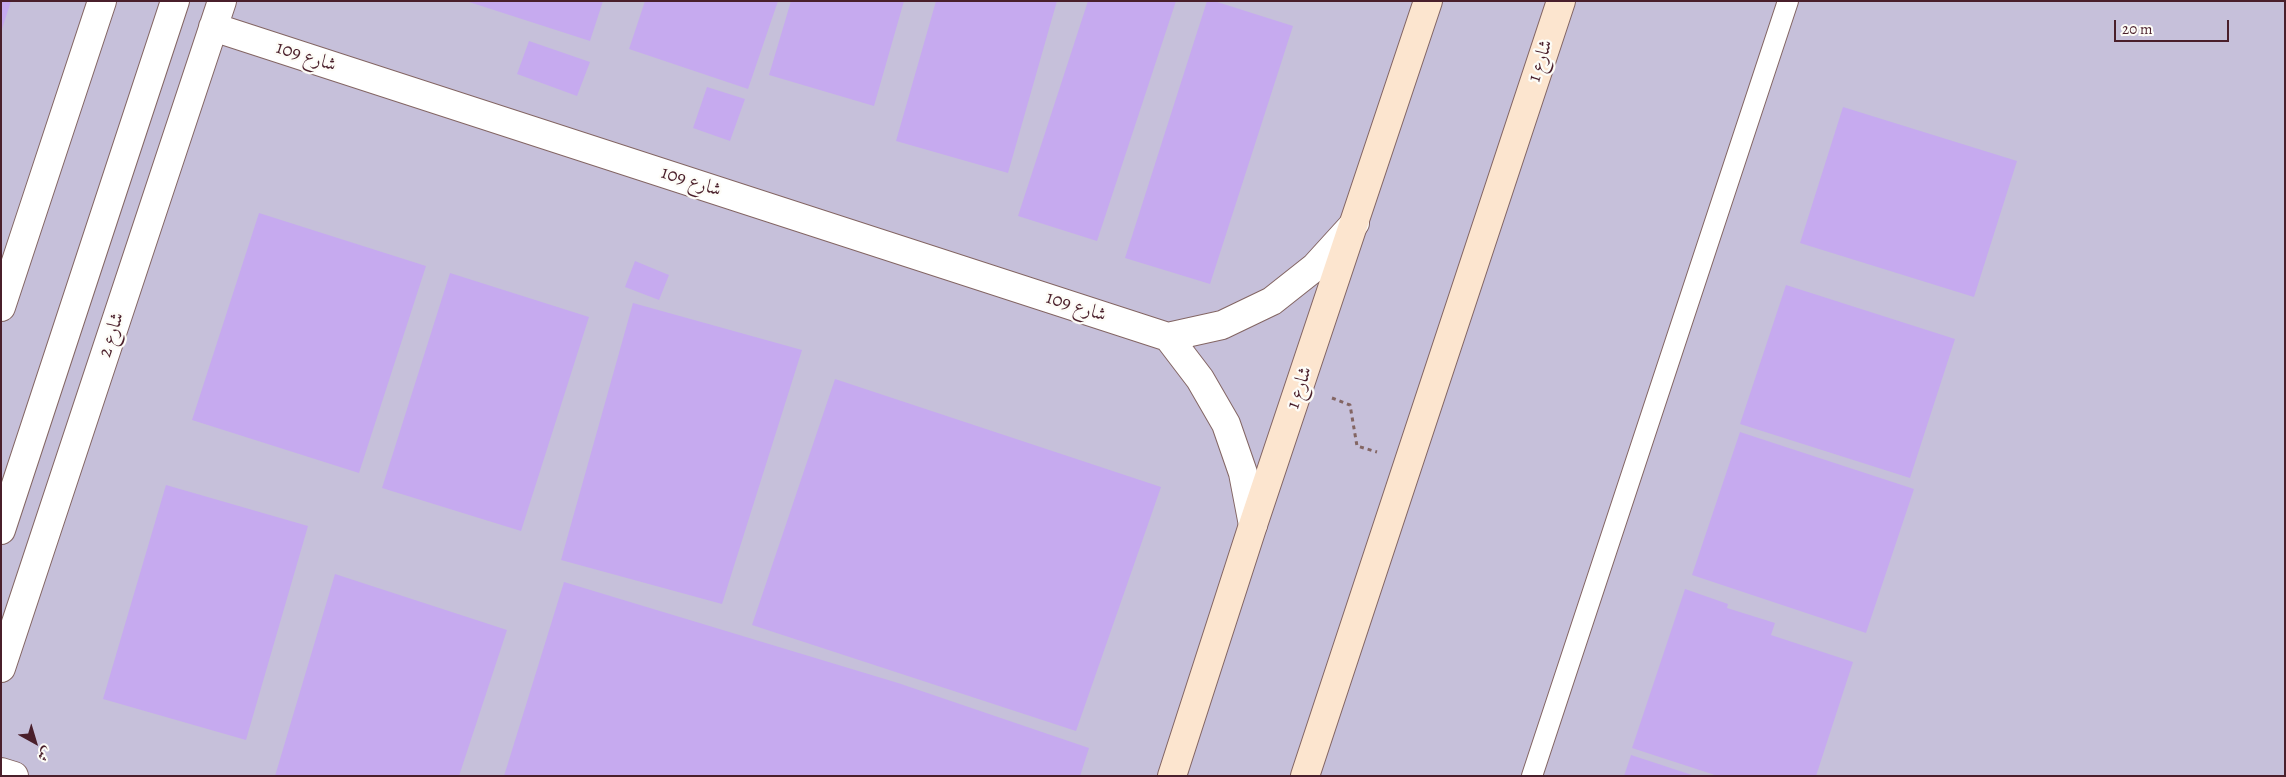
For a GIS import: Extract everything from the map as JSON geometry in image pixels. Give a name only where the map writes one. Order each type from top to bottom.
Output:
[{"type":"street","points":[[1,307],[102,1]]},
{"type":"street","points":[[1,530],[175,1]]},
{"type":"street","name":"شارع 2","points":[[1,668],[222,1]]},
{"type":"street","name":"شارع 1","points":[[1172,776],[1253,525],[1356,223],[1428,1]]},
{"type":"street","name":"شارع 1","points":[[1305,776],[1561,1]]},
{"type":"street","name":"شارع 109","points":[[213,27],[1168,337]]},
{"type":"street","points":[[1253,525],[1243,473],[1226,424],[1200,379],[1168,337],[1222,325],[1272,301],[1315,267],[1356,223]]},
{"type":"street","points":[[1,772],[14,776]]},
{"type":"lane","points":[[1532,776],[1788,1]]},
{"type":"path","points":[[1301,387],[1350,404],[1357,446],[1408,462]]},
{"type":"shaded area","points":[[1,1],[2285,1],[2285,776],[1,776]]},
{"type":"building","points":[[1,1],[11,1],[2,29],[1,29]]},
{"type":"building","points":[[466,1],[603,1],[590,41]]},
{"type":"building","points":[[645,1],[778,1],[748,89],[629,49]]},
{"type":"building","points":[[791,1],[904,1],[874,106],[769,75]]},
{"type":"building","points":[[936,1],[1057,1],[1008,173],[896,141]]},
{"type":"building","points":[[1088,1],[1176,1],[1097,241],[1018,216]]},
{"type":"building","points":[[1207,1],[1214,1],[1293,26],[1210,284],[1125,258]]},
{"type":"building","points":[[529,41],[590,62],[577,96],[517,74]]},
{"type":"building","points":[[707,87],[745,99],[730,141],[693,128]]},
{"type":"building","points":[[1843,107],[2017,161],[1974,297],[1800,243]]},
{"type":"building","points":[[259,213],[426,266],[359,473],[192,420]]},
{"type":"building","points":[[635,261],[669,275],[659,300],[625,287]]},
{"type":"building","points":[[450,273],[589,317],[521,531],[382,488]]},
{"type":"building","points":[[1786,285],[1955,339],[1910,478],[1740,424]]},
{"type":"building","points":[[633,303],[802,350],[722,604],[561,560]]},
{"type":"building","points":[[835,379],[1161,487],[1076,731],[752,625]]},
{"type":"building","points":[[1740,432],[1914,489],[1866,633],[1692,575]]},
{"type":"building","points":[[166,485],[308,526],[246,740],[103,699]]},
{"type":"building","points":[[335,574],[507,630],[459,776],[275,776]]},
{"type":"building","points":[[564,582],[898,683],[1089,748],[1080,776],[504,776]]},
{"type":"building","points":[[1685,589],[1728,604],[1727,608],[1775,623],[1771,635],[1853,662],[1816,776],[1718,776],[1632,748]]},
{"type":"building","points":[[1631,755],[1692,775],[1692,776],[1624,776]]}]
